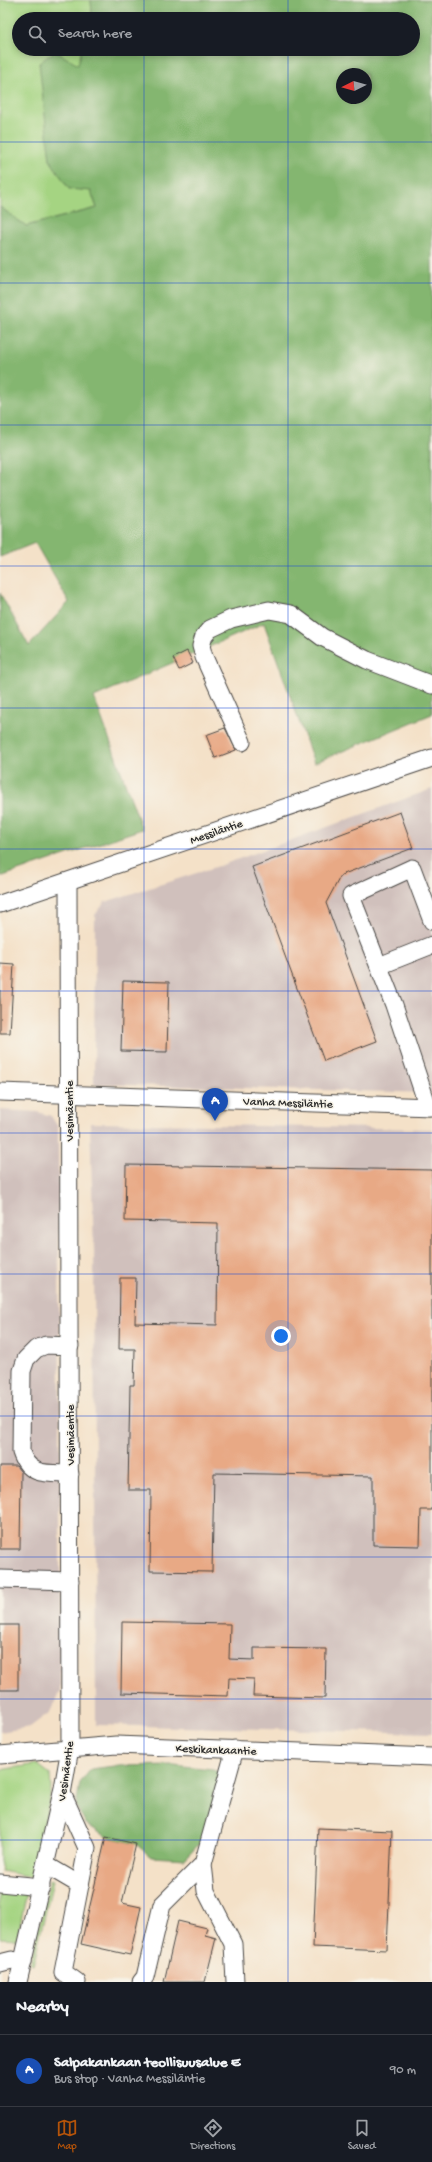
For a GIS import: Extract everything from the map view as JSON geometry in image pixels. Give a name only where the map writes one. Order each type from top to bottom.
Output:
[{"type":"street","points":[[242,742],[200,646],[204,636],[210,629],[231,619],[269,610],[291,614],[322,638],[367,660],[432,685]]},
{"type":"street","name":"Messiläntie","points":[[0,904],[432,758]]},
{"type":"street","points":[[430,1107],[379,966],[351,896],[412,868],[432,921]]},
{"type":"street","name":"Vesimäentie","points":[[18,1982],[62,1793],[70,1748],[68,882]]},
{"type":"street","points":[[379,966],[432,945]]},
{"type":"street","name":"Vanha Messiläntie","points":[[0,1092],[430,1107]]},
{"type":"street","points":[[70,1346],[46,1345],[36,1349],[26,1358],[22,1371],[21,1452],[24,1462],[31,1469],[40,1472],[70,1474]]},
{"type":"street","points":[[0,1579],[70,1581]]},
{"type":"street","name":"Keskikankaantie","points":[[0,1755],[116,1745],[432,1757]]},
{"type":"street","points":[[235,1749],[203,1864],[206,1891],[233,1944],[235,1982]]},
{"type":"street","points":[[62,1793],[86,1848],[63,1972],[77,1982]]},
{"type":"street","points":[[141,1982],[145,1977],[162,1905],[203,1864]]},
{"type":"street","points":[[46,1865],[80,1885]]},
{"type":"street","points":[[0,1883],[40,1887]]},
{"type":"street","points":[[0,1963],[12,1960],[23,1962]]},
{"type":"shaded area","points":[[432,789],[432,1093],[94,1084],[95,915],[105,902],[222,865]]},
{"type":"shaded area","points":[[0,1110],[38,1112],[51,1116],[58,1127],[60,1691],[50,1712],[30,1727],[0,1732]]},
{"type":"shaded area","points":[[90,1123],[432,1129],[432,1733],[96,1725],[94,1253]]},
{"type":"green space","points":[[0,0],[91,0],[92,12],[12,12],[12,56],[80,56],[78,65],[91,191],[97,208],[26,226],[0,207]]},
{"type":"green space","points":[[91,0],[432,0],[432,714],[314,763],[264,623],[94,697],[142,829],[0,877],[0,593],[29,646],[69,602],[35,543],[0,557],[0,207],[26,226],[97,208],[91,191],[69,189],[50,160],[39,63],[48,56],[63,56],[78,65],[80,56],[420,56],[420,12],[92,12]]},
{"type":"green space","points":[[37,1764],[50,1774],[51,1790],[31,1877],[2,1871],[0,1860],[0,1770]]},
{"type":"green space","points":[[174,1765],[213,1769],[219,1773],[213,1815],[200,1843],[185,1859],[151,1857],[136,1844],[106,1837],[85,1823],[76,1806],[80,1783],[91,1769],[114,1766]]},
{"type":"green space","points":[[50,1880],[53,1881],[33,1965],[30,1964]]},
{"type":"green space","points":[[0,1891],[27,1892],[17,1939],[0,1938]]},
{"type":"building","points":[[187,651],[193,663],[179,670],[173,658]]},
{"type":"building","points":[[225,728],[236,750],[215,758],[206,735]]},
{"type":"building","points":[[400,812],[413,848],[341,875],[326,903],[377,1041],[324,1061],[252,867]]},
{"type":"building","points":[[0,963],[14,964],[10,1033],[0,1033]]},
{"type":"building","points":[[123,981],[169,982],[167,1052],[121,1051]]},
{"type":"building","points":[[126,1165],[432,1170],[432,1510],[421,1510],[420,1546],[373,1545],[373,1476],[214,1473],[212,1572],[150,1571],[151,1490],[128,1490],[130,1385],[134,1385],[135,1349],[119,1349],[120,1278],[136,1278],[135,1323],[217,1325],[218,1223],[125,1221]]},
{"type":"building","points":[[0,1466],[16,1466],[21,1472],[20,1549],[0,1549]]},
{"type":"building","points":[[122,1622],[230,1624],[229,1659],[254,1660],[254,1648],[326,1649],[325,1698],[253,1696],[254,1679],[229,1678],[228,1696],[121,1693]]},
{"type":"building","points":[[0,1625],[18,1625],[18,1690],[0,1690]]},
{"type":"building","points":[[318,1828],[392,1831],[387,1950],[313,1947]]},
{"type":"building","points":[[106,1837],[136,1844],[122,1903],[141,1907],[130,1955],[81,1944]]},
{"type":"building","points":[[178,1921],[207,1928],[205,1935],[216,1938],[205,1982],[164,1982]]},
{"type":"place","name":"Salpakankaan teollisuusalue E","points":[[215,1121]]}]
